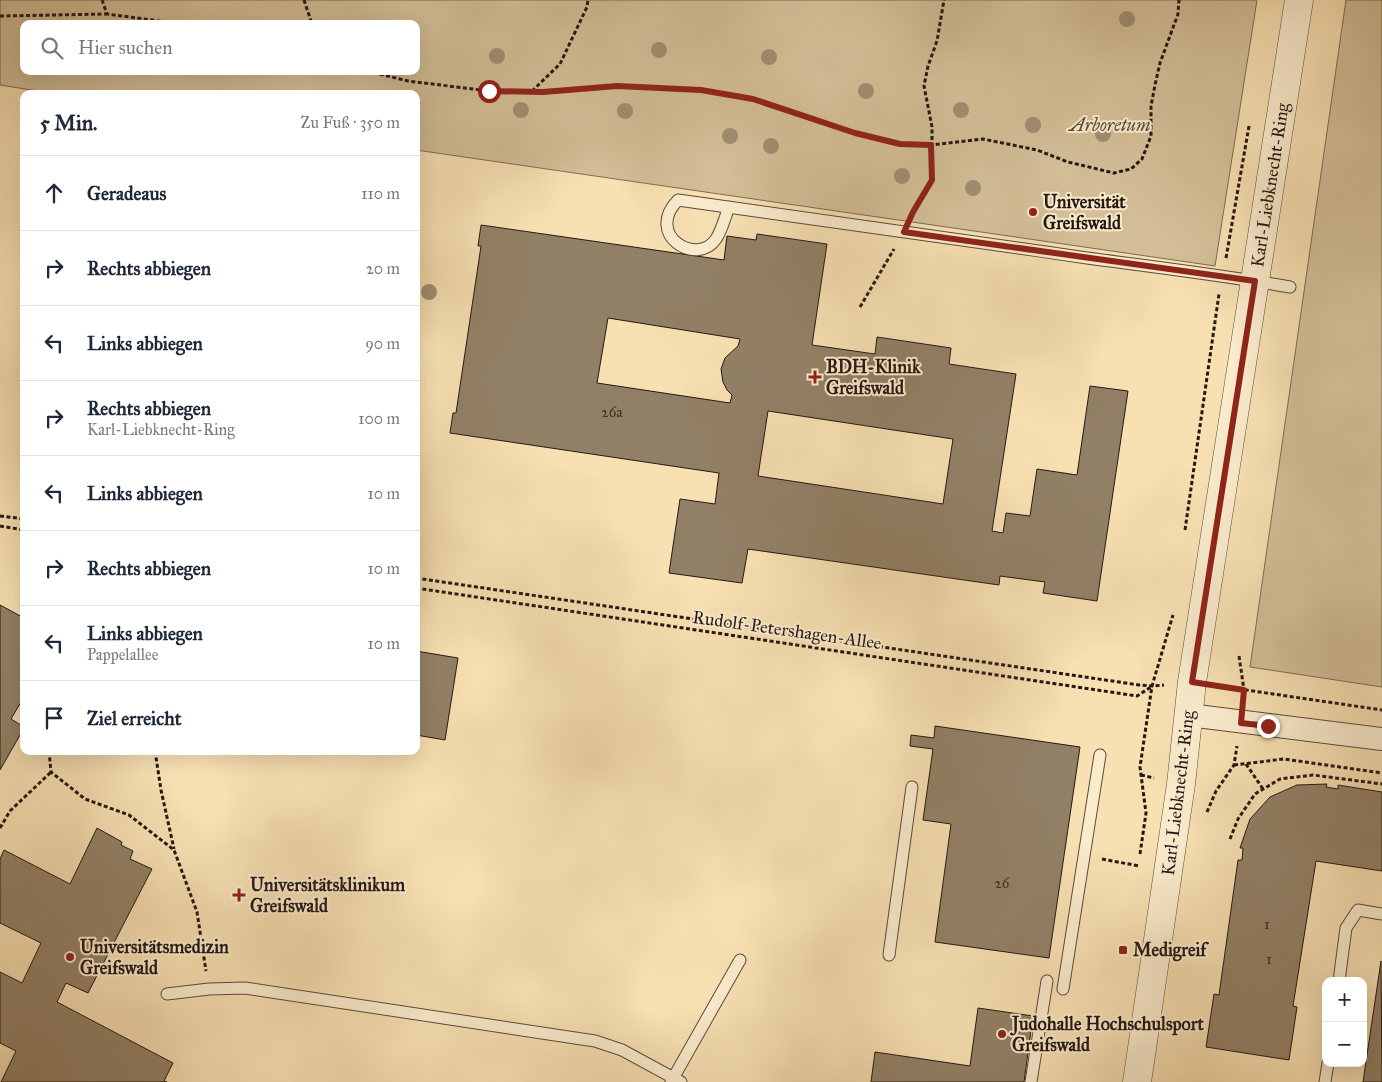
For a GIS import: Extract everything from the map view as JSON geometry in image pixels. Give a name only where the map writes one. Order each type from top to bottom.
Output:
[{"type":"street","name":"Karl-Liebknecht-Ring","points":[[1137,1082],[1181,784],[1192,682],[1299,0]]},
{"type":"street","points":[[1189,715],[1241,723],[1382,739]]},
{"type":"lane","points":[[729,207],[716,240],[702,249],[693,250],[676,244],[667,228],[668,212],[678,200],[729,207],[904,232],[1222,276],[1290,287]]},
{"type":"lane","points":[[1063,989],[1100,755]]},
{"type":"lane","points":[[890,955],[912,787]]},
{"type":"lane","points":[[1340,977],[1346,928],[1358,910],[1382,914]]},
{"type":"lane","points":[[167,994],[209,989],[245,988],[595,1041],[622,1050],[675,1080],[740,960]]},
{"type":"lane","points":[[1031,1082],[1047,981]]},
{"type":"lane","points":[[1325,1082],[1327,1067]]},
{"type":"path","points":[[102,0],[107,14]]},
{"type":"path","points":[[304,0],[311,20]]},
{"type":"path","points":[[532,92],[560,64],[588,0]]},
{"type":"path","points":[[860,307],[932,180],[932,128],[924,86],[928,66],[937,41],[944,0]]},
{"type":"path","points":[[383,75],[408,81],[489,91],[532,92],[617,86],[701,90],[753,99],[855,133],[900,144],[931,145],[982,139],[1037,150],[1068,162],[1114,173],[1132,169],[1142,159],[1151,136],[1151,106],[1155,85],[1160,64],[1178,14],[1179,0]]},
{"type":"path","points":[[0,16],[107,14],[152,20]]},
{"type":"path","points":[[1185,533],[1222,276],[1250,121]]},
{"type":"path","points":[[0,516],[20,518]]},
{"type":"path","points":[[0,526],[20,529]]},
{"type":"path","points":[[420,579],[1152,686],[1192,682],[1382,710]]},
{"type":"path","name":"Rudolf-Petershagen-Allee","points":[[420,589],[1138,696],[1152,686]]},
{"type":"path","points":[[1138,874],[1146,812],[1140,767],[1152,686],[1174,611]]},
{"type":"path","points":[[1205,815],[1216,791],[1234,765],[1244,690],[1239,656]]},
{"type":"path","points":[[49,755],[51,772],[85,799],[129,815],[174,850]]},
{"type":"path","points":[[156,755],[174,850],[197,912],[209,989]]},
{"type":"path","points":[[1234,765],[1284,759],[1382,773]]},
{"type":"path","points":[[1246,764],[1263,789]]},
{"type":"path","points":[[0,828],[10,811],[51,772]]},
{"type":"path","points":[[1230,840],[1238,819],[1255,794],[1280,779],[1313,775],[1382,784]]},
{"type":"path","points":[[1084,856],[1139,866]]},
{"type":"green space","name":"Arboretum","points":[[0,0],[1257,0],[1215,266],[420,151],[420,90],[32,90],[0,85]]},
{"type":"green space","points":[[1346,0],[1382,0],[1382,687],[1250,667]]},
{"type":"building","name":"BDH-Klinik Greifswald","points":[[481,225],[724,260],[727,236],[756,240],[757,234],[827,244],[812,345],[875,354],[877,337],[951,348],[949,364],[1016,374],[992,531],[1003,533],[1006,513],[1030,516],[1037,469],[1077,475],[1090,386],[1128,391],[1097,601],[1043,593],[1045,582],[1000,576],[999,585],[748,549],[742,583],[669,573],[680,499],[715,504],[719,473],[450,433],[453,413],[456,413],[481,246],[478,246]],"holes":[[[608,318],[740,339],[738,346],[725,358],[721,369],[723,382],[732,395],[730,403],[597,383]],[[768,411],[953,439],[943,504],[758,476]]]},
{"type":"building","points":[[0,605],[20,616],[20,704],[11,719],[20,725],[20,735],[0,770]]},
{"type":"building","points":[[420,652],[458,658],[445,740],[420,736]]},
{"type":"building","points":[[935,726],[1080,747],[1049,958],[935,942],[951,824],[923,820],[933,749],[910,746],[911,735],[934,738]]},
{"type":"building","points":[[1327,784],[1326,787],[1338,789],[1338,785],[1382,792],[1382,871],[1316,861],[1293,1006],[1297,1007],[1289,1060],[1206,1047],[1214,994],[1219,995],[1238,860],[1242,860],[1243,848],[1240,848],[1250,819],[1270,797],[1297,785]]},
{"type":"building","name":"Universitätsmedizin Greifswald","points":[[97,828],[122,842],[121,845],[133,851],[130,859],[152,869],[88,993],[66,983],[57,1002],[173,1063],[164,1081],[167,1082],[1,1082],[16,1051],[0,1043],[0,972],[22,983],[41,943],[0,923],[0,859],[4,850],[70,884]]},
{"type":"building","points":[[1381,961],[1382,1082],[1363,1082],[1365,1067],[1367,1067],[1367,1055]]},
{"type":"building","name":"Judohalle Hochschulsport Greifswald","points":[[978,1008],[1033,1016],[1024,1082],[871,1082],[875,1052],[970,1066]]},
{"type":"place","name":"Universität Greifswald","points":[[1033,212]]},
{"type":"place","name":"BDH-Klinik Greifswald","points":[[815,377]]},
{"type":"place","name":"Universitätsklinikum Greifswald","points":[[239,895]]},
{"type":"place","name":"Medigreif","points":[[1123,950]]},
{"type":"place","name":"Universitätsmedizin Greifswald","points":[[70,957]]},
{"type":"place","name":"Judohalle Hochschulsport Greifswald","points":[[1002,1034]]},
{"type":"route","points":[[489,91],[543,92],[617,86],[701,90],[753,99],[855,133],[900,144],[931,145],[932,180],[913,212],[904,232],[1255,281],[1192,682],[1244,690],[1241,723],[1268,726]]}]
